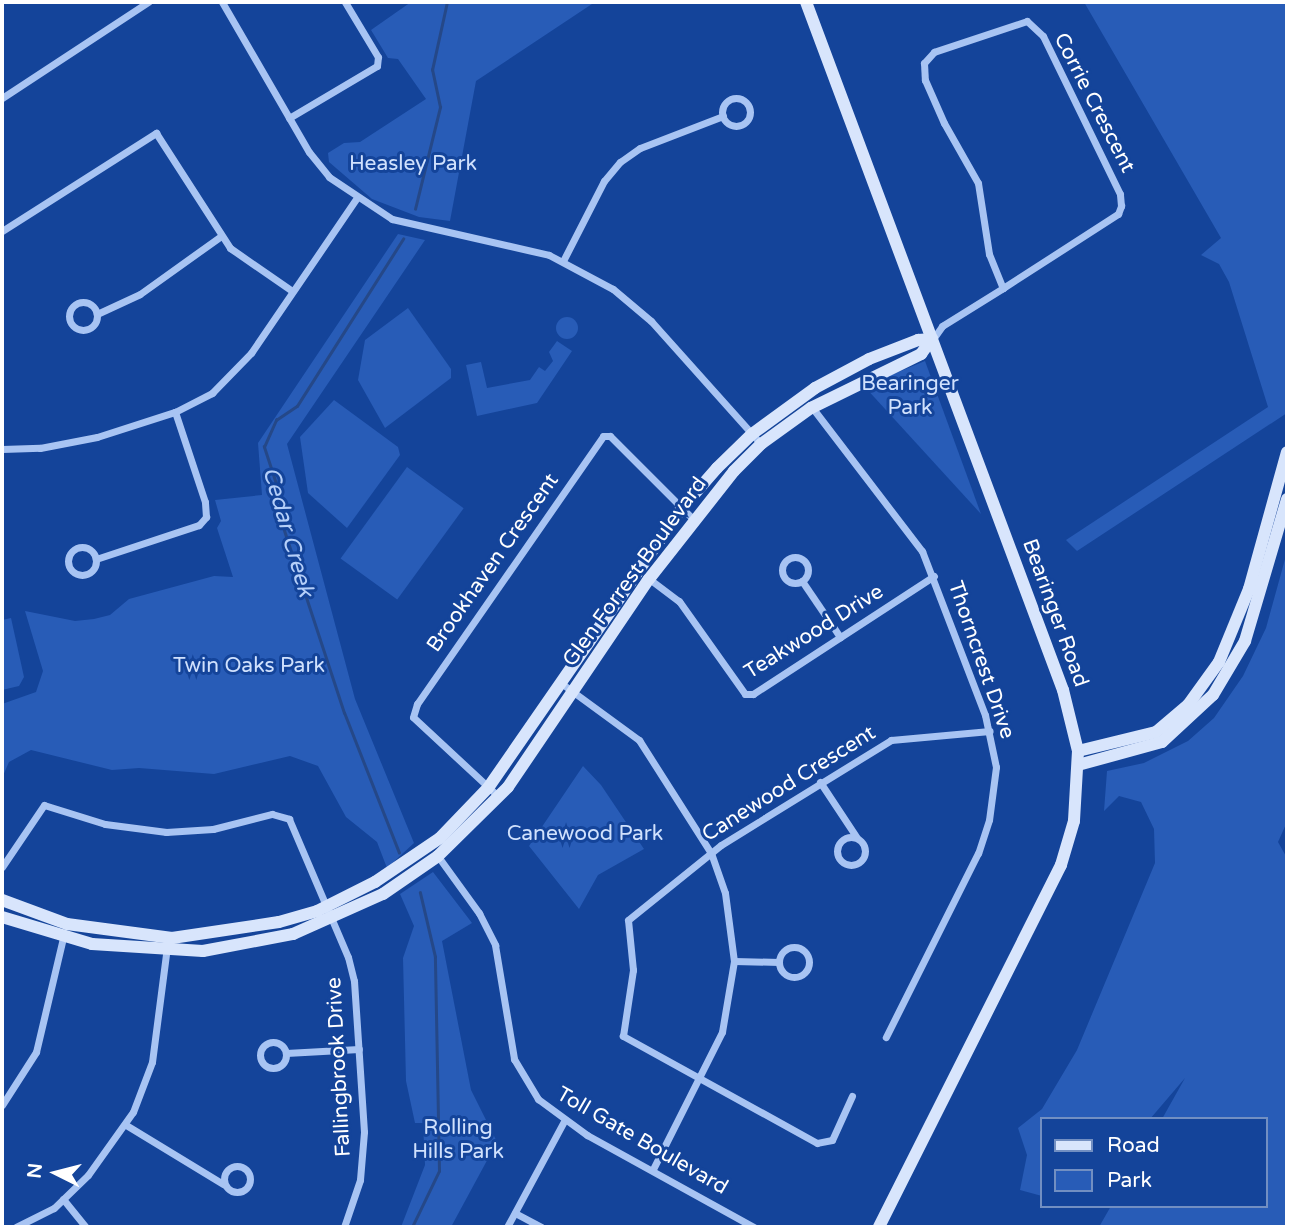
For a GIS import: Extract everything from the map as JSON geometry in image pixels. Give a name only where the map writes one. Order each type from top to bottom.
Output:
[{"type":"street","points":[[2,98],[148,2]]},
{"type":"street","points":[[222,2],[323,171],[356,199],[407,224],[510,243],[563,261],[633,304],[757,439]]},
{"type":"street","points":[[289,118],[377,66],[378,57],[345,2]]},
{"type":"street","name":"Bearinger Road","points":[[806,2],[1063,690],[1078,751],[1074,821],[1062,865],[879,1227]]},
{"type":"street","name":"Corrie Crescent","points":[[932,339],[942,326],[1003,288],[1118,214],[1121,206],[1121,194],[1043,36],[1027,21],[934,52],[924,63],[925,80],[939,113],[978,183],[989,254],[1003,288]]},
{"type":"street","points":[[741,98],[750,106],[749,118],[743,124],[729,124],[723,116],[723,106],[730,99],[741,98]]},
{"type":"street","points":[[563,261],[604,181],[620,162],[640,148],[723,116]]},
{"type":"street","points":[[2,231],[156,132],[221,236],[236,255],[292,291]]},
{"type":"street","points":[[2,449],[67,444],[175,412],[209,395],[235,372],[356,199]]},
{"type":"street","points":[[97,314],[140,294],[221,236]]},
{"type":"street","name":"Glen Forrest Boulevard","points":[[2,917],[63,937],[167,952],[248,945],[332,920],[383,894],[499,797],[573,691],[682,508],[757,439],[869,359],[918,340],[932,339]]},
{"type":"street","name":"Thorncrest Drive","points":[[808,402],[907,526],[934,576],[990,731],[996,767],[989,820],[978,853],[887,1037]]},
{"type":"street","points":[[96,559],[199,525],[206,517],[205,502],[175,412]]},
{"type":"street","name":"Brookhaven Crescent","points":[[499,797],[415,722],[417,704],[603,436],[610,436],[694,519]]},
{"type":"street","name":"Glen Forrest Boulevard","points":[[2,900],[67,924],[168,938],[259,928],[327,906],[434,851],[488,788],[561,683],[644,574],[694,519],[757,439]]},
{"type":"street","points":[[1078,751],[1156,732],[1188,705],[1219,662],[1249,589],[1287,452]]},
{"type":"street","points":[[1078,765],[1162,742],[1198,714],[1213,695],[1245,641],[1287,499]]},
{"type":"street","points":[[81,547],[91,550],[96,559],[92,571],[83,575],[74,573],[68,564],[69,554],[81,547]]},
{"type":"street","name":"Teakwood Drive","points":[[644,574],[682,605],[745,694],[753,694],[934,576]]},
{"type":"street","points":[[802,581],[840,636]]},
{"type":"street","points":[[561,683],[635,736],[711,853],[725,893],[734,961],[722,1032],[701,1080],[653,1169]]},
{"type":"street","name":"Canewood Crescent","points":[[701,1080],[623,1036],[621,1028],[633,970],[631,914],[711,853],[820,782],[891,740],[990,731]]},
{"type":"street","points":[[820,782],[865,849],[863,859],[845,864],[838,856],[839,844],[847,838],[857,838]]},
{"type":"street","name":"Fallingbrook Drive","points":[[2,867],[44,805],[105,824],[166,832],[213,829],[279,815],[289,819],[353,973],[359,1049],[362,1170],[344,1227]]},
{"type":"street","name":"Toll Gate Boulevard","points":[[434,851],[495,945],[520,1073],[538,1100],[564,1121],[653,1169],[749,1226]]},
{"type":"street","points":[[2,1105],[36,1052],[67,924]]},
{"type":"street","points":[[16,1227],[63,1199],[104,1158],[126,1125],[152,1062],[168,938]]},
{"type":"street","points":[[734,961],[779,962],[791,976],[804,973],[809,964],[807,953],[794,947],[785,950],[779,962]]},
{"type":"street","points":[[286,1053],[359,1049]]},
{"type":"street","points":[[701,1080],[825,1144],[832,1140],[852,1096]]},
{"type":"street","points":[[507,1227],[564,1121]]},
{"type":"street","points":[[126,1125],[223,1184]]},
{"type":"street","points":[[63,1199],[86,1227]]},
{"type":"street","points":[[515,1213],[541,1227]]},
{"type":"green space","name":"Heasley Park","points":[[411,2],[595,2],[476,81],[450,221],[419,217],[372,199],[329,162],[328,153],[344,143],[360,142],[426,99],[398,59],[388,58],[371,30]]},
{"type":"green space","points":[[1084,2],[1287,2],[1287,413],[1077,551],[1066,540],[1268,407],[1229,282],[1219,264],[1201,255],[1221,238]]},
{"type":"green space","name":"Twin Oaks Park","points":[[398,234],[425,240],[287,444],[355,699],[414,843],[387,868],[377,842],[346,817],[318,766],[290,756],[214,774],[139,768],[112,770],[31,750],[9,762],[2,778],[2,704],[36,692],[43,671],[25,611],[75,621],[94,619],[110,615],[129,599],[214,576],[233,577],[217,528],[221,521],[215,500],[262,495],[258,443]]},
{"type":"green space","points":[[408,308],[451,369],[451,378],[385,428],[358,380],[365,340]]},
{"type":"green space","points":[[563,317],[571,317],[578,324],[578,332],[571,339],[563,339],[556,332],[556,324]]},
{"type":"green space","points":[[557,341],[572,351],[537,403],[477,416],[466,365],[481,362],[487,388],[530,380],[539,367],[545,371],[553,361],[549,352]]},
{"type":"green space","name":"Bearinger Park","points":[[925,361],[981,514],[864,386]]},
{"type":"green space","points":[[334,400],[398,447],[400,455],[347,528],[308,493],[300,437]]},
{"type":"green space","points":[[407,467],[464,508],[397,600],[341,558]]},
{"type":"green space","points":[[1287,552],[1287,822],[1278,842],[1287,858],[1287,1227],[1099,1227],[1110,1208],[1268,1208],[1268,1117],[1163,1117],[1185,1078],[1152,1117],[1040,1117],[1040,1195],[1020,1190],[1027,1155],[1018,1128],[1042,1109],[1077,1050],[1155,863],[1154,829],[1141,802],[1119,796],[1104,811],[1107,771],[1144,763],[1188,741],[1214,718],[1243,676],[1266,628]]},
{"type":"green space","points":[[11,618],[24,677],[19,686],[2,690],[2,620]]},
{"type":"green space","name":"Canewood Park","points":[[583,766],[601,785],[644,849],[598,875],[579,909],[529,846]]},
{"type":"green space","name":"Rolling Hills Park","points":[[433,872],[472,923],[442,941],[471,1090],[497,1142],[451,1227],[401,1227],[425,1165],[423,1123],[415,1123],[406,1081],[403,958],[414,926],[400,894]]},
{"type":"waterway","name":"Cedar Creek","points":[[415,209],[440,107],[432,70],[447,2]]},
{"type":"waterway","name":"Cedar Creek","points":[[399,853],[344,713],[278,512],[281,499],[264,447],[276,420],[297,406],[403,239]]},
{"type":"waterway","name":"Cedar Creek","points":[[412,1227],[439,1171],[435,957],[420,893]]}]
